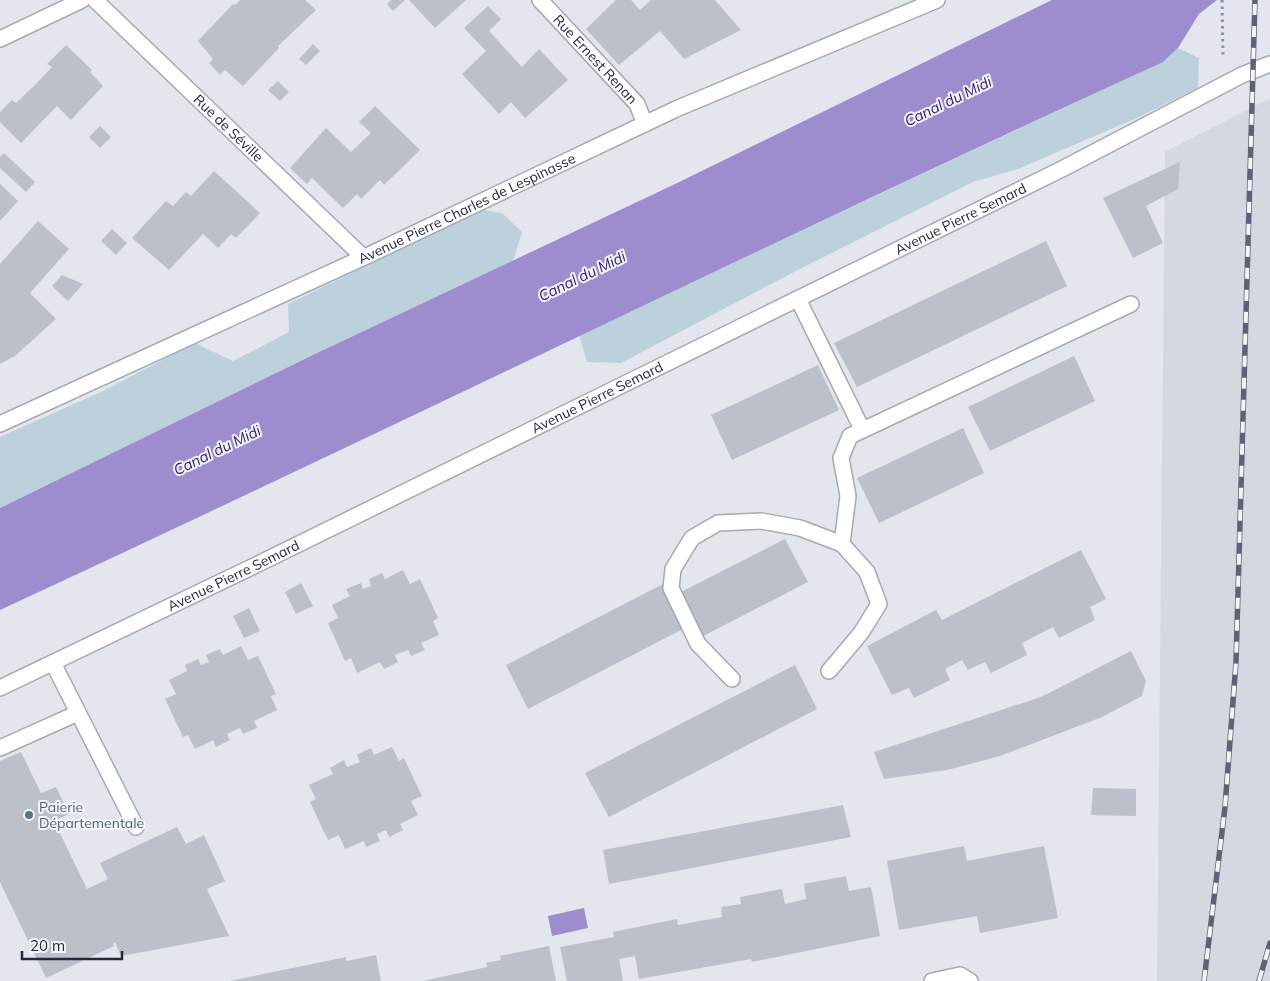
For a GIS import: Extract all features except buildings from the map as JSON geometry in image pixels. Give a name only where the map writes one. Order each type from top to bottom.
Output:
[{"type":"street","points":[[0,39],[82,0]]},
{"type":"street","name":"Rue de Séville","points":[[96,0],[362,256]]},
{"type":"street","name":"Rue Ernest Renan","points":[[540,0],[637,104],[645,124]]},
{"type":"street","name":"Avenue Pierre Charles de Lespinasse","points":[[0,424],[645,124],[937,0]]},
{"type":"street","name":"Avenue Pierre Semard","points":[[0,688],[798,299],[1192,103],[1242,75],[1270,64]]},
{"type":"street","points":[[798,299],[862,429]]},
{"type":"street","points":[[842,544],[848,496],[841,458],[850,436],[1131,304]]},
{"type":"street","points":[[732,679],[698,644],[671,588],[673,568],[692,538],[718,523],[761,521],[800,528],[842,544],[867,572],[879,604],[861,633],[829,671]]},
{"type":"street","points":[[53,663],[136,827]]},
{"type":"street","points":[[0,748],[78,713]]},
{"type":"street","points":[[932,981],[960,975],[970,981]]},
{"type":"path","points":[[1222,0],[1223,59]]},
{"type":"shaded area","points":[[1178,48],[1199,58],[1198,88],[1139,117],[1018,169],[973,182],[796,271],[621,363],[587,362],[579,335],[1166,60]]},
{"type":"shaded area","points":[[1270,98],[1270,981],[1157,981],[1165,152]]},
{"type":"shaded area","points":[[482,210],[502,213],[522,232],[513,261],[315,354],[0,508],[0,437],[103,391],[195,343],[233,361],[289,332],[288,304]]},
{"type":"water","name":"Canal du Midi","points":[[1052,0],[1217,0],[1199,14],[1178,48],[1163,62],[871,197],[0,610],[0,508],[315,354],[673,185]]},
{"type":"water","points":[[584,908],[588,928],[552,936],[548,916]]},
{"type":"railway","points":[[1204,981],[1225,807],[1236,662],[1255,0]]},
{"type":"railway","points":[[1259,981],[1270,943]]},
{"type":"place","name":"Paierie Départementale","points":[[29,815]]}]
